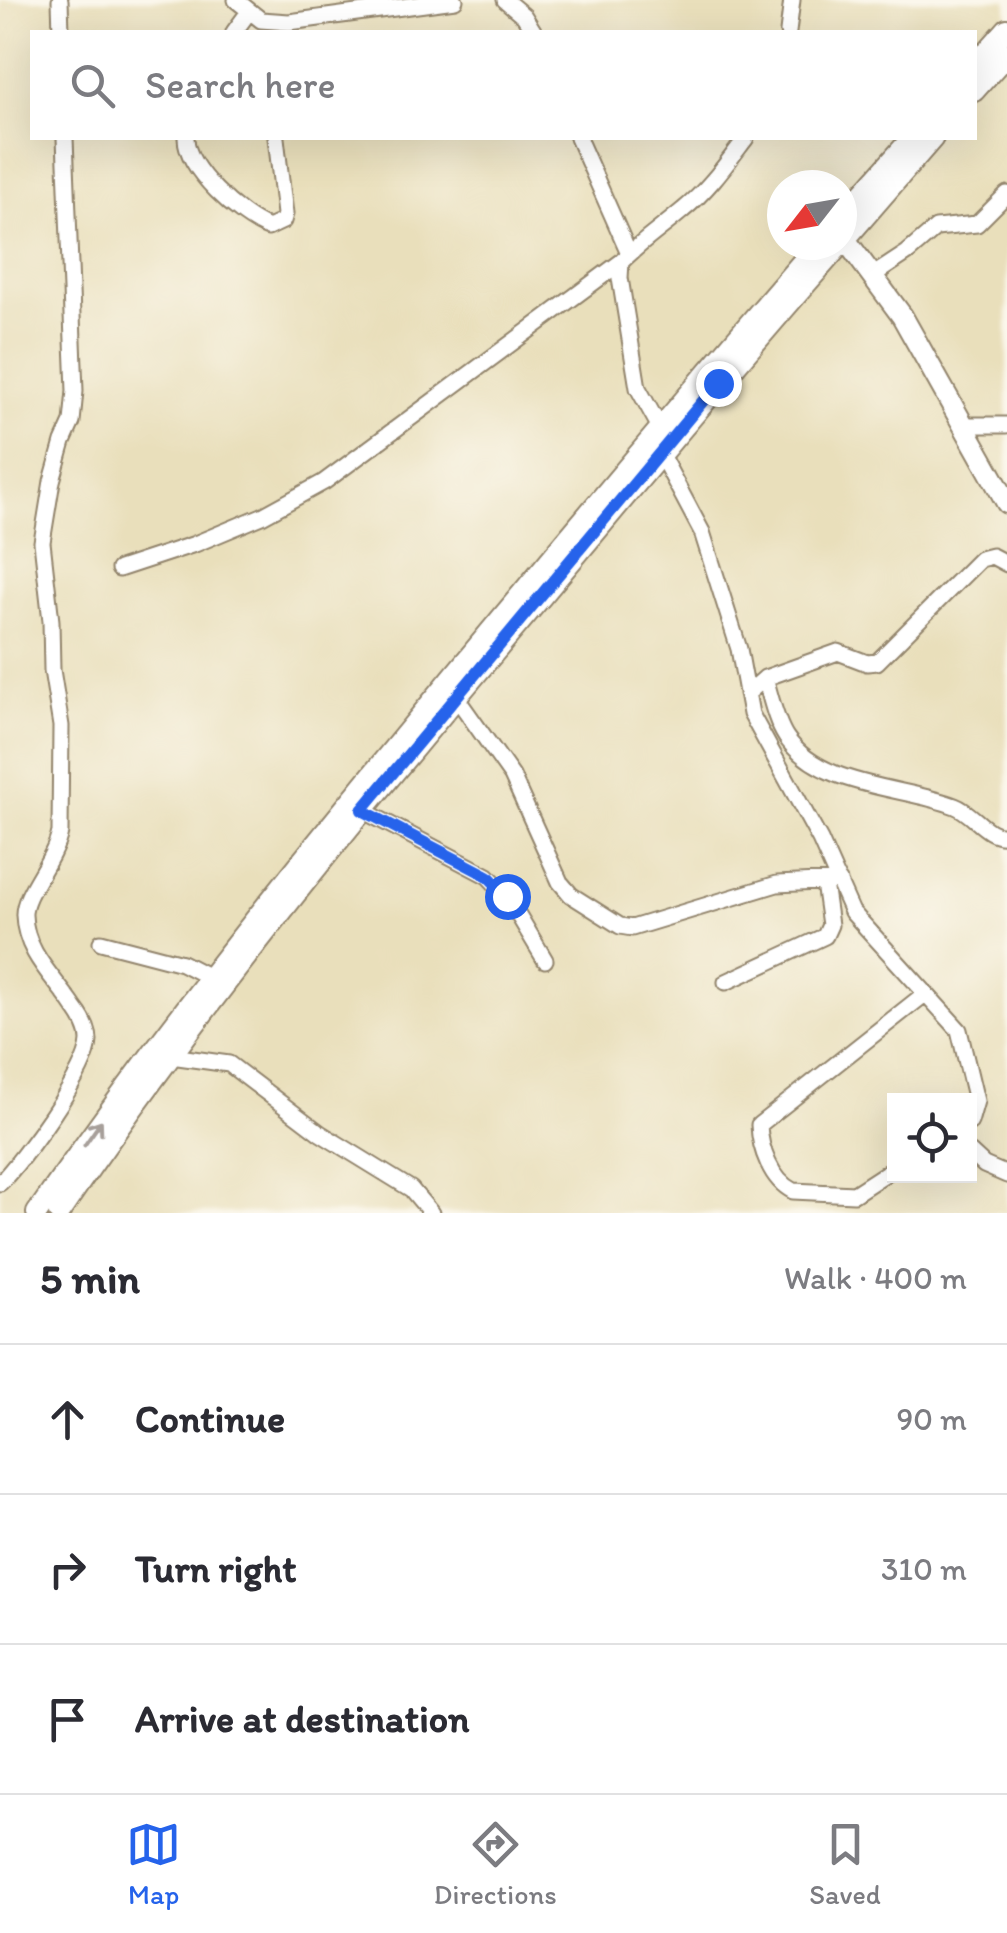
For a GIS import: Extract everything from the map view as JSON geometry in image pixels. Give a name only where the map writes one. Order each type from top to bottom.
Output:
[{"type":"main road","points":[[977,63],[1007,29]]},
{"type":"main road","points":[[977,88],[1007,54]]},
{"type":"main road","points":[[857,200],[910,140]]},
{"type":"main road","points":[[857,225],[931,140]]},
{"type":"main road","points":[[857,258],[910,329],[1007,503]]},
{"type":"main road","points":[[196,1008],[209,977],[378,764],[660,426],[805,260]]},
{"type":"main road","points":[[59,1213],[196,1008],[827,260]]},
{"type":"main road","points":[[37,1213],[171,1046]]},
{"type":"street","points":[[60,0],[61,30]]},
{"type":"street","points":[[236,0],[257,22],[285,27],[454,0]]},
{"type":"street","points":[[505,0],[524,16],[533,30]]},
{"type":"street","points":[[788,30],[792,0]]},
{"type":"street","points":[[0,1182],[56,1109],[77,1074],[89,1038],[75,1007],[38,960],[23,910],[57,848],[60,832],[61,726],[50,656],[51,621],[42,542],[56,468],[72,422],[75,391],[65,140]]},
{"type":"street","points":[[186,140],[189,156],[214,188],[268,228],[277,226],[285,214],[276,140]]},
{"type":"street","points":[[579,140],[626,258],[620,278],[636,378],[642,398],[660,426]]},
{"type":"street","points":[[119,569],[246,523],[324,482],[626,258],[686,208],[744,140]]},
{"type":"street","points":[[872,276],[907,254],[936,228],[977,224],[1007,194]]},
{"type":"street","points":[[964,425],[1007,425]]},
{"type":"street","points":[[660,453],[702,532],[739,648],[751,714],[820,840],[831,882],[826,936],[726,982]]},
{"type":"street","points":[[747,694],[765,678],[838,652],[867,663],[877,662],[980,559],[992,556],[1007,564]]},
{"type":"street","points":[[765,678],[784,735],[814,764],[884,790],[960,808],[994,835],[1007,835]]},
{"type":"street","points":[[456,697],[512,776],[560,882],[571,895],[620,926],[646,926],[778,884],[831,882]]},
{"type":"street","points":[[362,810],[488,876],[507,896],[545,960]]},
{"type":"street","points":[[831,882],[858,920],[948,1014],[964,1041],[974,1093]]},
{"type":"street","points":[[101,942],[182,963],[209,977]]},
{"type":"street","points":[[887,1173],[854,1194],[793,1191],[772,1170],[759,1126],[926,993]]},
{"type":"street","points":[[171,1046],[229,1064],[320,1134],[411,1189],[431,1213]]},
{"type":"street","points":[[977,1158],[1007,1175]]},
{"type":"route","points":[[507,896],[488,876],[362,810],[718,383]]}]
